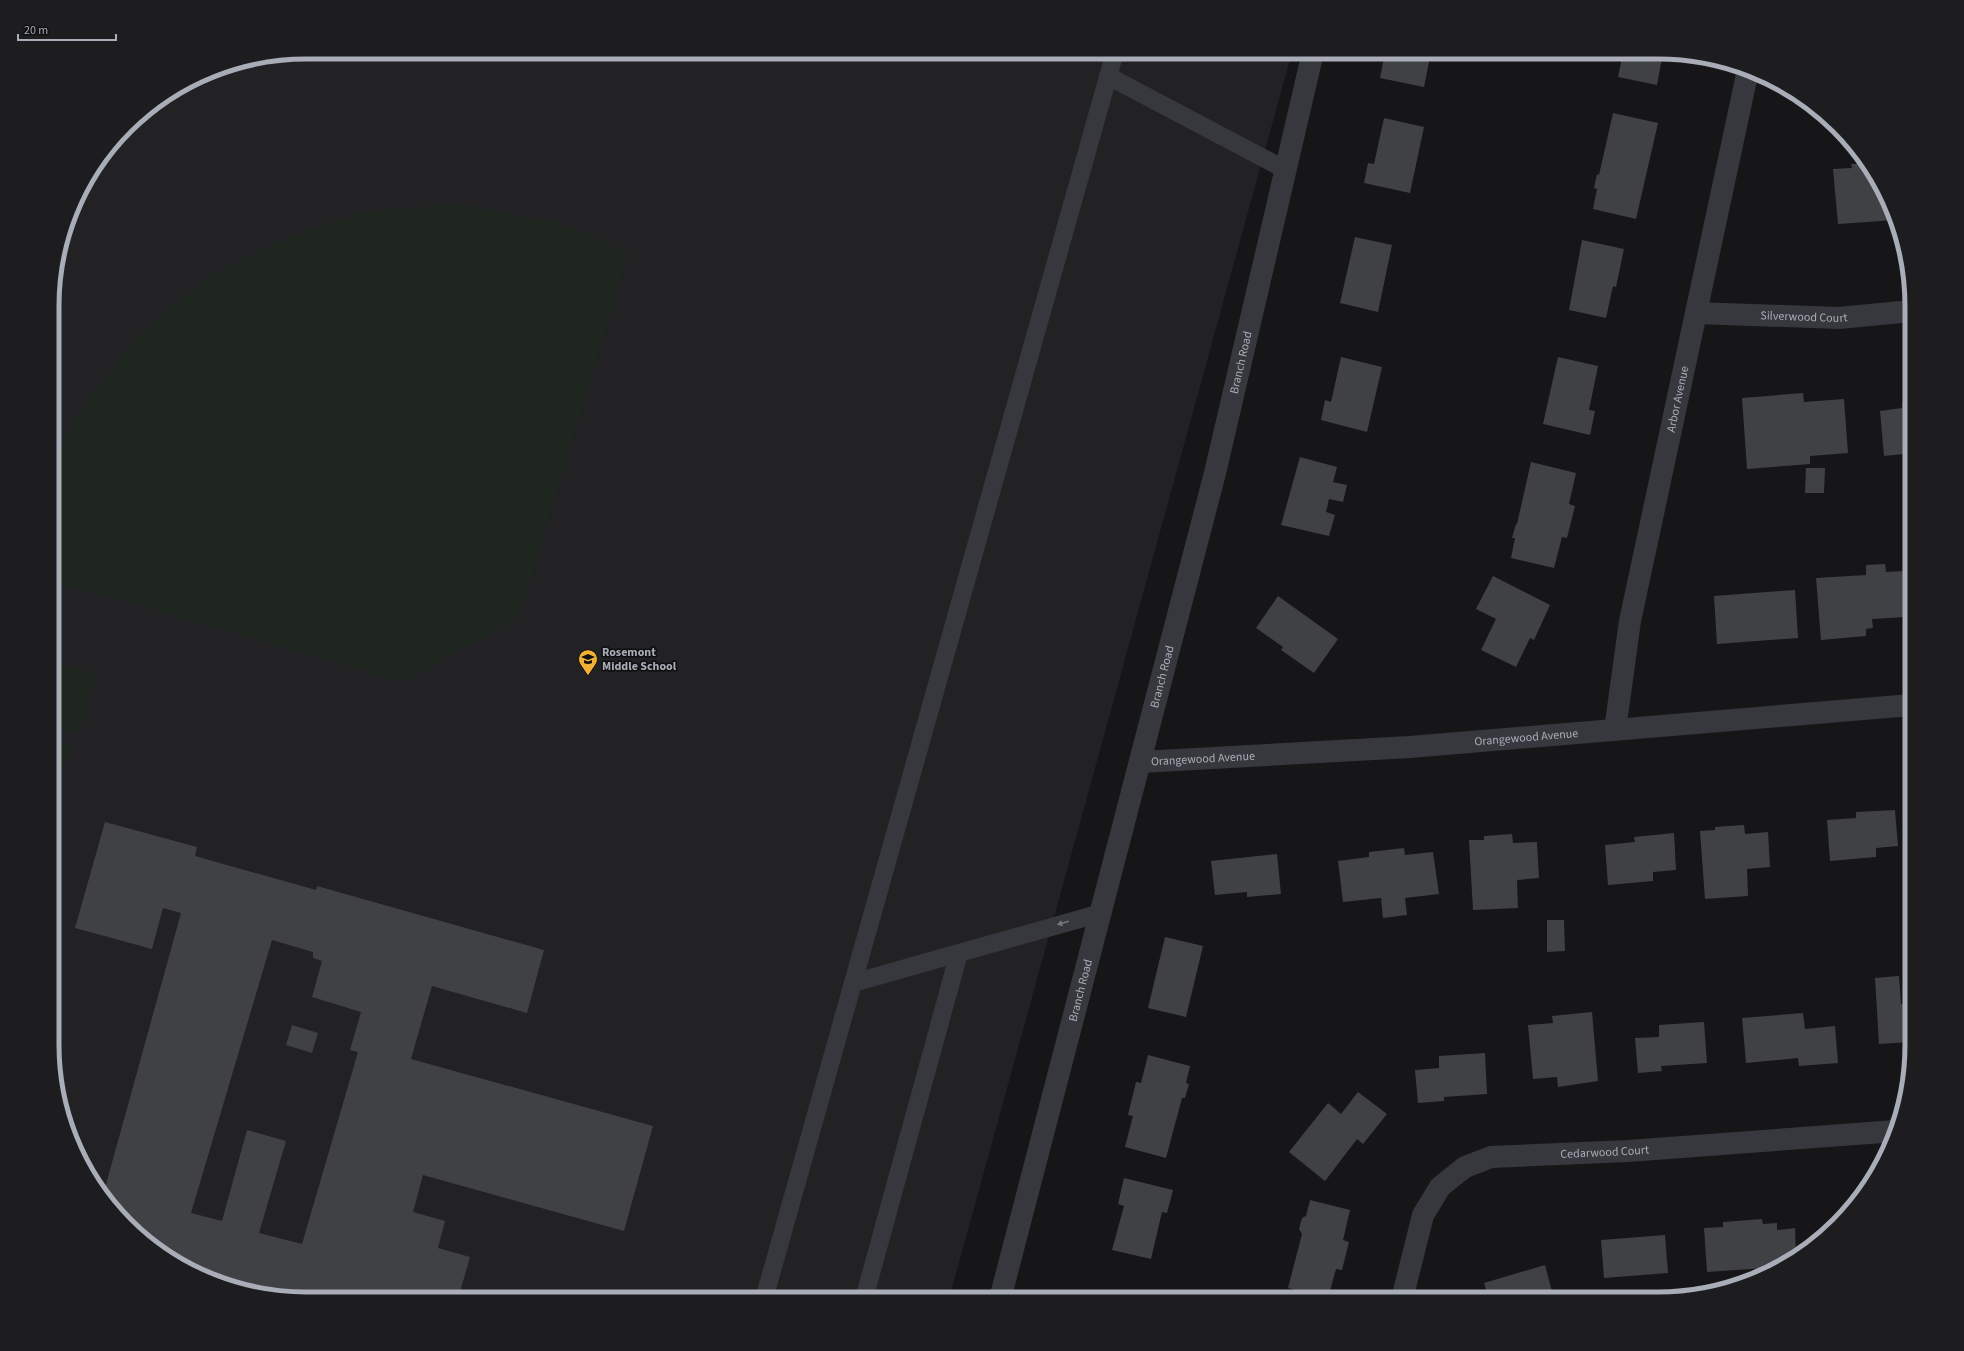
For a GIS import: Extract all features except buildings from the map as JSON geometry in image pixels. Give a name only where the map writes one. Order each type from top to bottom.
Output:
[{"type":"street","name":"Branch Road","points":[[1002,1292],[1215,473],[1311,59]]},
{"type":"street","name":"Arbor Avenue","points":[[1615,730],[1630,621],[1747,76]]},
{"type":"street","name":"Silverwood Court","points":[[1696,313],[1839,318],[1905,312]]},
{"type":"street","name":"Orangewood Avenue","points":[[1140,762],[1410,746],[1905,706]]},
{"type":"street","name":"Cedarwood Court","points":[[1404,1292],[1423,1215],[1440,1187],[1465,1167],[1491,1157],[1628,1151],[1889,1131]]},
{"type":"lane","points":[[766,1292],[1113,59]]},
{"type":"lane","points":[[1108,76],[1286,170]]},
{"type":"lane","points":[[853,983],[1101,913]]},
{"type":"lane","points":[[866,1292],[959,953]]},
{"type":"shaded area","name":"Rosemont Middle School","points":[[1290,59],[951,1292],[306,1292],[273,1290],[242,1284],[197,1267],[155,1241],[131,1220],[110,1196],[84,1154],[67,1109],[61,1078],[59,1045],[59,306],[61,273],[67,242],[78,211],[92,182],[110,155],[131,131],[155,110],[197,84],[242,67],[273,61],[289,60]]},
{"type":"shaded area","points":[[459,204],[559,223],[629,252],[519,617],[404,682],[59,582],[59,449],[87,402],[139,334],[209,276],[290,237],[366,211]]},
{"type":"shaded area","points":[[59,663],[97,674],[79,732],[59,726]]},
{"type":"shaded area","points":[[59,744],[70,747],[59,783]]},
{"type":"place","name":"Rosemont Middle School","points":[[588,676]]}]
